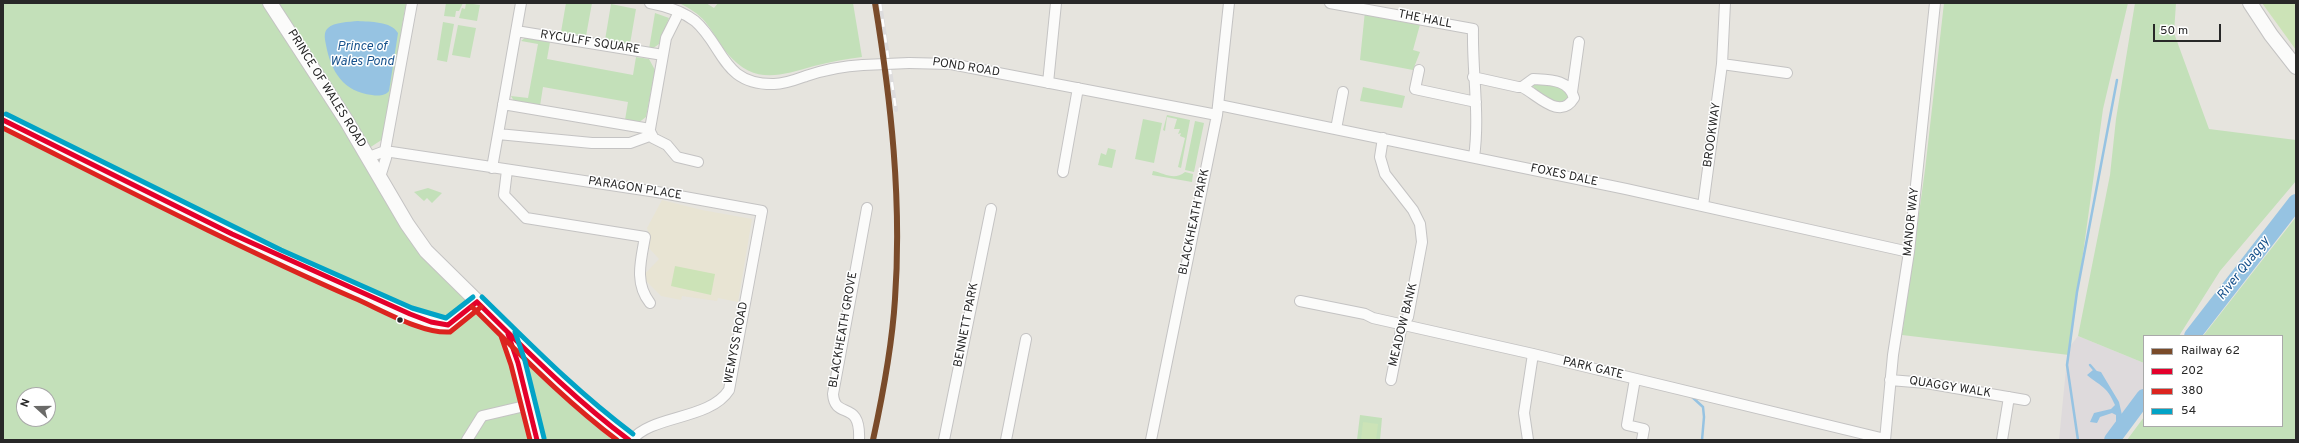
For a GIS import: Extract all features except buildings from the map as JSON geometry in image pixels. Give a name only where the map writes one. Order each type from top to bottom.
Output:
[{"type":"main road","name":"PRINCE OF WALES ROAD","points":[[270,3],[369,157],[419,242],[434,260],[508,333],[597,416],[629,440]]},
{"type":"main road","points":[[2250,3],[2267,30],[2296,67]]},
{"type":"main road","points":[[3,120],[262,249],[413,315],[439,324],[448,325],[477,302]]},
{"type":"main road","points":[[508,333],[529,405],[537,440]]},
{"type":"street","points":[[380,177],[386,158],[385,151],[412,3]]},
{"type":"street","points":[[492,168],[521,3]]},
{"type":"street","name":"POND ROAD","points":[[650,3],[679,12],[702,29],[730,69],[743,77],[759,83],[788,83],[824,71],[863,65],[909,63],[951,64],[1048,83],[1218,110]]},
{"type":"street","points":[[1048,83],[1056,3]]},
{"type":"street","name":"BLACKHEATH PARK","points":[[1151,440],[1218,110],[1229,3]]},
{"type":"street","name":"THE HALL","points":[[1330,3],[1473,29],[1473,77],[1478,131],[1474,157]]},
{"type":"street","name":"BROOKWAY","points":[[1703,206],[1722,64],[1725,3]]},
{"type":"street","name":"MANOR WAY","points":[[1885,440],[1890,380],[1909,252],[1935,3]]},
{"type":"street","points":[[679,12],[666,38],[651,132],[652,138],[667,145],[677,157],[698,162]]},
{"type":"street","name":"RYCULFF SQUARE","points":[[516,31],[663,55]]},
{"type":"street","points":[[1473,77],[1522,87],[1555,108],[1564,109],[1574,98],[1572,92],[1579,42]]},
{"type":"street","points":[[1722,64],[1787,73]]},
{"type":"street","points":[[1419,70],[1415,89],[1476,102]]},
{"type":"street","points":[[1522,87],[1533,79],[1548,80],[1563,83],[1572,92]]},
{"type":"street","points":[[1063,172],[1078,88]]},
{"type":"street","points":[[1336,129],[1343,92]]},
{"type":"street","points":[[503,104],[651,132]]},
{"type":"street","name":"FOXES DALE","points":[[1218,110],[1384,138],[1703,206],[1909,252]]},
{"type":"street","points":[[498,134],[600,143],[630,143],[651,132]]},
{"type":"street","name":"MEADOW BANK","points":[[1384,138],[1380,157],[1385,174],[1413,210],[1420,224],[1422,242],[1408,317],[1404,325],[1392,367],[1391,380]]},
{"type":"street","points":[[369,157],[385,151]]},
{"type":"street","name":"PARAGON PLACE","points":[[385,151],[636,189],[762,211]]},
{"type":"street","points":[[507,170],[504,196],[526,218],[645,237],[639,276],[644,295],[650,302]]},
{"type":"street","name":"BLACKHEATH GROVE","points":[[859,440],[858,420],[854,414],[838,407],[833,401],[833,394],[868,208]]},
{"type":"street","name":"BENNETT PARK","points":[[944,440],[991,209]]},
{"type":"street","name":"WEMYSS ROAD","points":[[632,440],[645,430],[712,406],[723,399],[729,390],[762,211]]},
{"type":"street","name":"PARK GATE","points":[[1300,301],[1365,314],[1373,318],[1635,378],[1885,440]]},
{"type":"street","points":[[1006,440],[1026,339]]},
{"type":"street","points":[[1528,440],[1524,413],[1533,354]]},
{"type":"street","points":[[1635,378],[1628,425],[1644,430],[1642,440]]},
{"type":"street","name":"QUAGGY WALK","points":[[1890,380],[1926,383],[2025,400]]},
{"type":"street","name":"QUAGGY WALK","points":[[2002,440],[2009,397]]},
{"type":"street","points":[[467,440],[482,416],[529,405]]},
{"type":"shaded area","points":[[662,200],[702,210],[752,219],[738,302],[718,298],[717,301],[682,296],[681,300],[661,296],[642,277],[659,259],[648,247],[650,237],[647,228]]},
{"type":"shaded area","points":[[2078,336],[2143,363],[2143,390],[2108,440],[2059,440],[2068,349]]},
{"type":"green space","points":[[3,3],[406,3],[383,139],[360,154],[491,325],[503,337],[533,440],[3,440]]},
{"type":"green space","points":[[446,3],[463,3],[459,11],[456,11],[455,17],[444,16]]},
{"type":"green space","points":[[466,3],[480,5],[477,21],[459,18],[462,8],[465,9]]},
{"type":"green space","points":[[566,3],[592,3],[586,36],[561,32]]},
{"type":"green space","points":[[679,3],[706,3],[714,8],[718,3],[853,3],[862,57],[832,62],[778,75],[757,74],[747,70],[737,63],[727,53],[703,19],[689,8]]},
{"type":"green space","points":[[1944,3],[2128,3],[2103,109],[2069,355],[1902,335],[1925,170]]},
{"type":"green space","points":[[2135,3],[2176,3],[2174,33],[2209,129],[2296,140],[2296,181],[2220,271],[2180,335],[2143,335],[2143,363],[2078,336],[2110,175],[2116,119]]},
{"type":"green space","points":[[2262,3],[2296,3],[2296,50]]},
{"type":"green space","points":[[611,4],[636,9],[630,44],[605,40]]},
{"type":"green space","points":[[1365,11],[1421,21],[1413,50],[1420,52],[1413,70],[1360,60]]},
{"type":"green space","points":[[655,13],[669,18],[659,44],[652,49],[649,49]]},
{"type":"green space","points":[[443,22],[454,24],[447,62],[437,60]]},
{"type":"green space","points":[[458,25],[476,28],[470,58],[452,55]]},
{"type":"green space","points":[[526,37],[550,42],[547,59],[633,75],[636,57],[649,59],[655,70],[646,117],[638,123],[625,120],[628,102],[543,87],[540,106],[514,101],[511,96],[528,98],[538,44],[521,41]]},
{"type":"green space","points":[[1544,83],[1562,87],[1569,95],[1568,99],[1557,105],[1536,90],[1531,84]]},
{"type":"green space","points":[[1363,87],[1405,96],[1402,108],[1360,101]]},
{"type":"green space","points":[[1167,115],[1190,120],[1181,168],[1178,167],[1185,138],[1180,136],[1181,133],[1178,134],[1180,129],[1174,129],[1177,119],[1167,117],[1165,131],[1163,130]]},
{"type":"green space","points":[[1143,119],[1162,123],[1154,163],[1135,159]]},
{"type":"green space","points":[[1195,121],[1204,123],[1194,172],[1185,170]]},
{"type":"green space","points":[[1108,148],[1116,150],[1112,168],[1098,165],[1101,153],[1106,155]]},
{"type":"green space","points":[[1153,171],[1169,176],[1181,175],[1185,172],[1193,174],[1192,182],[1152,175]]},
{"type":"green space","points":[[428,188],[442,193],[432,203],[427,198],[424,201],[414,192]]},
{"type":"green space","points":[[2296,217],[2296,440],[2127,440],[2143,418],[2143,427],[2283,427],[2283,335],[2204,335]]},
{"type":"green space","points":[[675,266],[715,274],[711,295],[671,286]]},
{"type":"green space","points":[[528,365],[531,366],[612,440],[546,440]]},
{"type":"green space","points":[[1360,415],[1382,418],[1380,440],[1357,440]]},
{"type":"green space","points":[[1363,422],[1378,424],[1376,440],[1361,440]]},
{"type":"water","name":"Prince of Wales Pond","points":[[358,21],[385,24],[395,29],[398,33],[389,91],[383,95],[372,95],[354,90],[340,79],[331,64],[325,41],[326,30],[338,23]]},
{"type":"water","points":[[2093,370],[2101,372],[2119,402],[2122,415],[2129,416],[2121,427],[2116,422],[2116,415],[2112,413],[2100,417],[2097,423],[2090,422],[2094,413],[2111,409],[2115,405],[2106,390],[2087,375]]},
{"type":"waterway","points":[[2078,440],[2067,365],[2077,292],[2117,80]]},
{"type":"waterway","name":"River Quaggy","points":[[2193,335],[2296,202]]},
{"type":"waterway","points":[[2090,365],[2096,372]]},
{"type":"waterway","points":[[1691,396],[1703,407],[1704,417],[1702,440]]},
{"type":"waterway","name":"River Quaggy","points":[[2112,440],[2143,398]]},
{"type":"railway","points":[[880,3],[896,110]]},
{"type":"rail line","name":"62","points":[[873,440],[884,388],[892,335],[897,262],[894,151],[886,77],[875,3]]},
{"type":"transit line","name":"54","points":[[6,114],[281,250],[412,308],[446,318],[473,297]]},
{"type":"transit line","name":"202","points":[[3,120],[232,234],[410,314],[431,322],[448,325],[477,302]]},
{"type":"transit line","name":"380","points":[[3,128],[221,237],[414,325],[439,332],[450,332],[481,307]]},
{"type":"transit line","name":"54","points":[[482,297],[574,385],[633,434]]},
{"type":"transit line","name":"202","points":[[477,302],[570,391],[629,440]]},
{"type":"transit line","name":"380","points":[[472,307],[561,393],[617,440]]},
{"type":"transit line","name":"54","points":[[515,332],[525,361],[544,438]]},
{"type":"transit line","name":"202","points":[[508,334],[518,363],[537,440]]},
{"type":"transit line","name":"380","points":[[501,336],[511,365],[530,440]]}]
